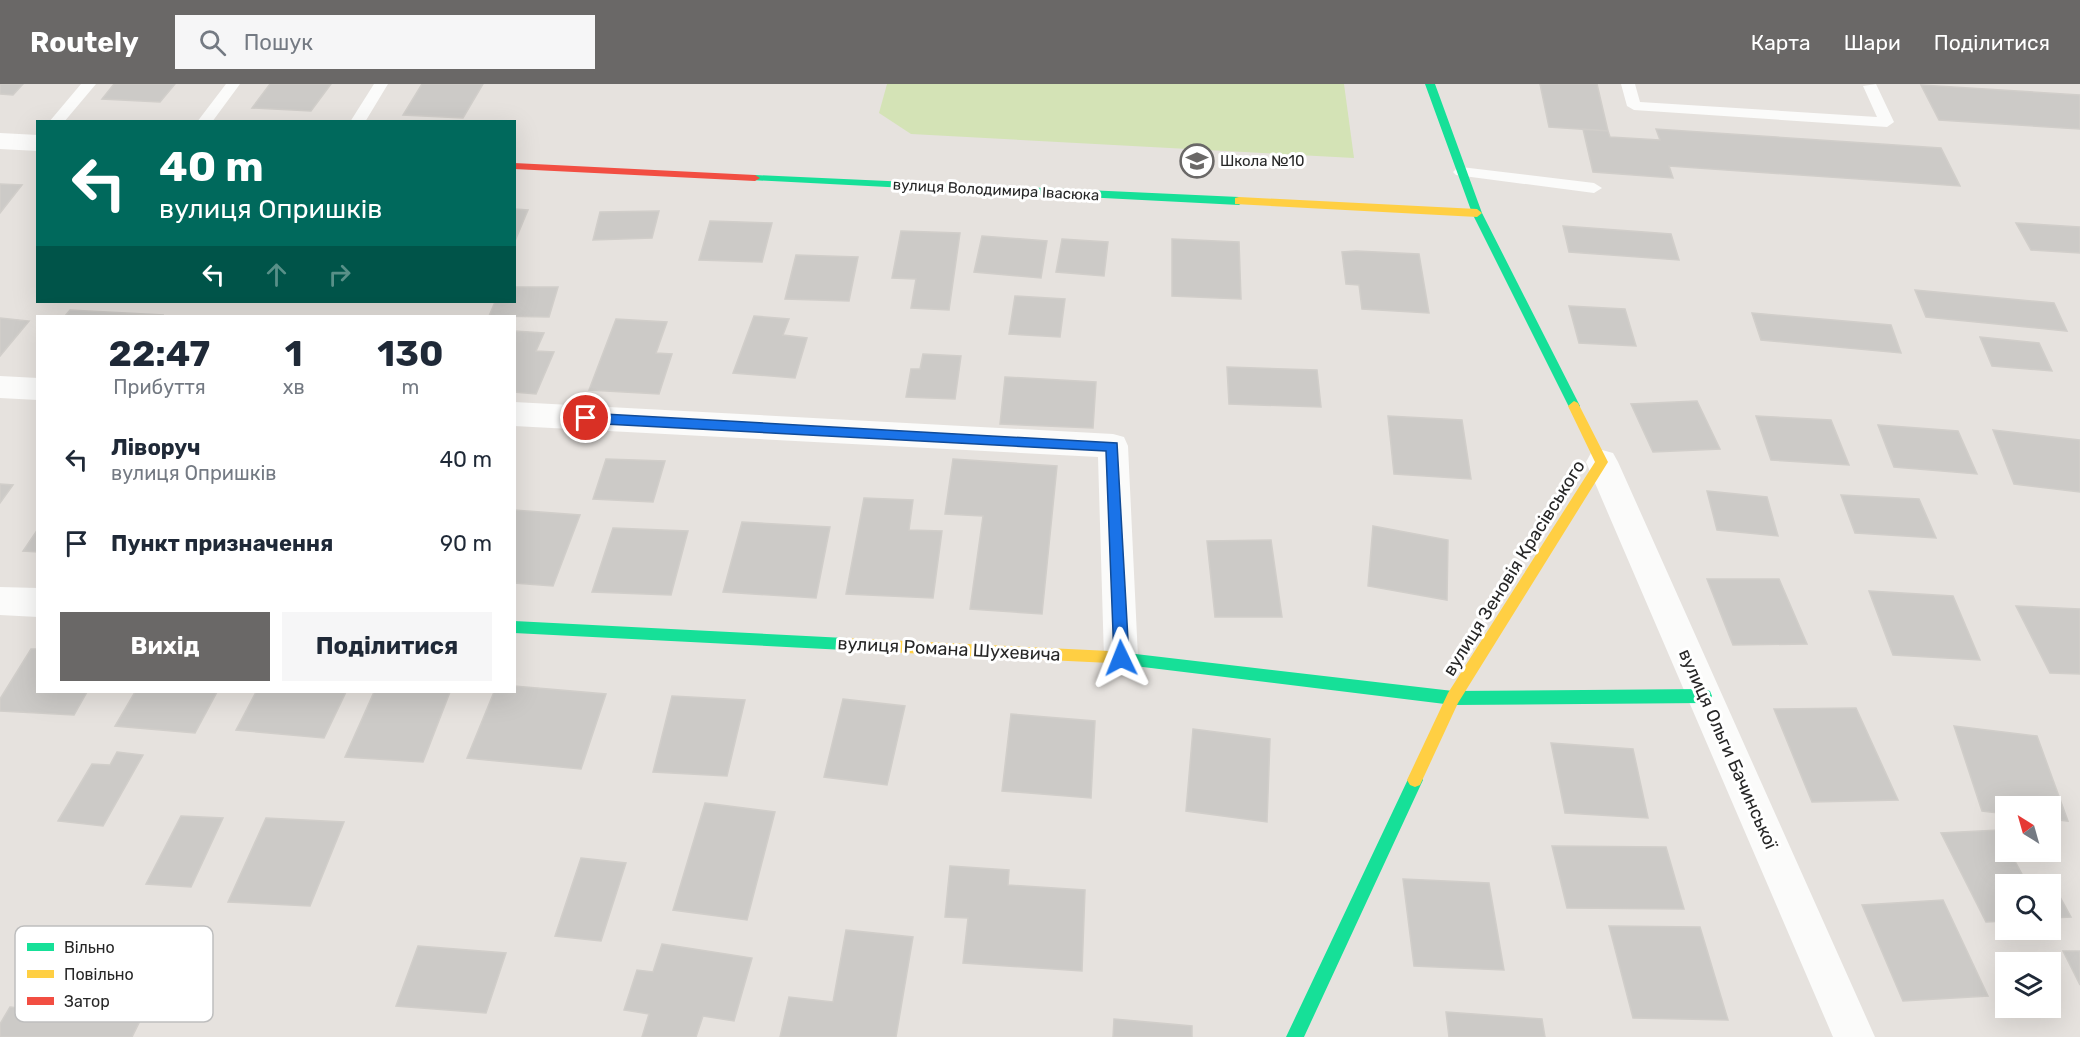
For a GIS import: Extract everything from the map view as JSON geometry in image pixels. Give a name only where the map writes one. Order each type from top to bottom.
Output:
[{"type":"street","name":"вулиця Зеновія Красівського","points":[[1294,1037],[1453,698],[1602,462],[1477,213],[1430,84]]},
{"type":"street","points":[[0,141],[36,143]]},
{"type":"street","name":"вулиця Володимира Івасюка","points":[[516,166],[1477,213]]},
{"type":"street","points":[[0,387],[36,389]]},
{"type":"street","points":[[516,414],[1113,446],[1121,658]]},
{"type":"street","name":"вулиця Ольги Бачинської","points":[[1602,462],[1854,1037]]},
{"type":"street","points":[[0,601],[36,603]]},
{"type":"street","name":"вулиця Романа Шухевича","points":[[516,627],[1121,658],[1453,698],[1705,696]]},
{"type":"lane","points":[[58,120],[89,84]]},
{"type":"lane","points":[[206,120],[233,84]]},
{"type":"lane","points":[[358,120],[381,84]]},
{"type":"lane","points":[[1628,84],[1634,106],[1887,122],[1870,86]]},
{"type":"lane","points":[[1461,172],[1594,188]]},
{"type":"green space","points":[[887,84],[1344,84],[1354,158],[911,134],[879,113]]},
{"type":"building","points":[[0,84],[23,84],[13,95],[0,94]]},
{"type":"building","points":[[114,84],[175,84],[160,102],[102,99]]},
{"type":"building","points":[[270,84],[331,84],[311,111],[252,108]]},
{"type":"building","points":[[422,84],[483,84],[463,118],[403,115]]},
{"type":"building","points":[[1540,84],[1597,84],[1608,131],[1549,127]]},
{"type":"building","points":[[1921,85],[2080,95],[2080,129],[1939,120]]},
{"type":"building","points":[[1583,129],[1608,131],[1610,137],[1660,140],[1656,129],[1941,148],[1960,186],[1669,166],[1673,178],[1593,172]]},
{"type":"building","points":[[0,184],[22,185],[0,213]]},
{"type":"building","points":[[516,209],[528,210],[516,239]]},
{"type":"building","points":[[659,211],[652,238],[593,240],[600,212]]},
{"type":"building","points":[[710,221],[772,223],[762,262],[699,260]]},
{"type":"building","points":[[2016,223],[2080,227],[2080,253],[2031,250]]},
{"type":"building","points":[[1563,226],[1671,234],[1679,260],[1569,252]]},
{"type":"building","points":[[901,231],[960,233],[949,310],[911,308],[916,279],[892,278]]},
{"type":"building","points":[[982,236],[1047,241],[1041,278],[974,272]]},
{"type":"building","points":[[1062,239],[1108,242],[1104,276],[1056,272]]},
{"type":"building","points":[[1172,239],[1239,242],[1241,299],[1172,296]]},
{"type":"building","points":[[1342,252],[1419,254],[1429,313],[1362,309],[1359,285],[1346,284]]},
{"type":"building","points":[[796,255],[858,257],[849,301],[785,299]]},
{"type":"building","points":[[516,287],[558,287],[549,317],[489,315],[495,303],[516,303]]},
{"type":"building","points":[[1915,290],[2054,303],[2067,331],[1926,317]]},
{"type":"building","points":[[1015,296],[1065,299],[1060,337],[1009,334]]},
{"type":"building","points":[[1569,306],[1625,309],[1636,346],[1579,343]]},
{"type":"building","points":[[70,310],[164,315],[66,315]]},
{"type":"building","points":[[1752,313],[1891,325],[1901,353],[1761,340]]},
{"type":"building","points":[[754,316],[789,319],[783,335],[807,338],[795,378],[733,373]]},
{"type":"building","points":[[0,318],[29,321],[0,356]]},
{"type":"building","points":[[616,319],[667,322],[656,353],[672,354],[659,394],[589,390]]},
{"type":"building","points":[[516,331],[544,333],[536,351],[554,352],[536,394],[516,392]]},
{"type":"building","points":[[1980,337],[2039,343],[2052,371],[1992,366]]},
{"type":"building","points":[[923,354],[961,356],[955,399],[906,397],[911,369],[920,369]]},
{"type":"building","points":[[1227,367],[1317,370],[1321,407],[1229,404]]},
{"type":"building","points":[[1005,377],[1096,382],[1093,428],[1000,424]]},
{"type":"building","points":[[1697,401],[1720,449],[1653,452],[1631,404]]},
{"type":"building","points":[[1388,416],[1462,420],[1471,479],[1394,474]]},
{"type":"building","points":[[1756,416],[1831,420],[1849,465],[1771,460]]},
{"type":"building","points":[[1878,425],[1958,431],[1977,474],[1894,467]]},
{"type":"building","points":[[1993,430],[2080,440],[2080,492],[2014,484]]},
{"type":"building","points":[[606,459],[665,461],[653,502],[593,499]]},
{"type":"building","points":[[953,459],[1057,466],[1042,614],[970,609],[983,516],[945,514]]},
{"type":"building","points":[[0,484],[13,485],[0,503]]},
{"type":"building","points":[[1707,491],[1767,497],[1778,536],[1717,530]]},
{"type":"building","points":[[1841,495],[1919,499],[1936,538],[1855,533]]},
{"type":"building","points":[[864,498],[913,500],[909,530],[942,531],[933,598],[846,594]]},
{"type":"building","points":[[516,510],[580,515],[553,586],[516,583]]},
{"type":"building","points":[[742,522],[830,527],[816,598],[723,592]]},
{"type":"building","points":[[1373,526],[1448,540],[1447,600],[1368,586]]},
{"type":"building","points":[[613,528],[688,531],[671,595],[592,592]]},
{"type":"building","points":[[36,532],[36,552],[23,551]]},
{"type":"building","points":[[1271,540],[1282,617],[1215,617],[1207,541]]},
{"type":"building","points":[[1707,579],[1779,579],[1807,644],[1733,645]]},
{"type":"building","points":[[1869,591],[1953,596],[1980,660],[1893,655]]},
{"type":"building","points":[[2016,606],[2080,609],[2080,674],[2050,673]]},
{"type":"building","points":[[31,649],[36,649],[36,693],[86,693],[74,715],[0,711],[0,699]]},
{"type":"building","points":[[516,686],[606,694],[581,769],[467,758],[494,693],[516,693]]},
{"type":"building","points":[[134,693],[216,693],[195,733],[115,726]]},
{"type":"building","points":[[255,693],[346,693],[324,738],[236,730]]},
{"type":"building","points":[[374,693],[450,693],[423,762],[345,757]]},
{"type":"building","points":[[672,696],[745,700],[727,776],[653,772]]},
{"type":"building","points":[[843,699],[905,706],[887,785],[824,777]]},
{"type":"building","points":[[1856,708],[1898,800],[1812,802],[1774,709]]},
{"type":"building","points":[[1011,714],[1095,721],[1091,798],[1002,791]]},
{"type":"building","points":[[1954,726],[2037,736],[2059,796],[1995,796],[1995,813],[1982,811]]},
{"type":"building","points":[[1193,729],[1270,739],[1267,822],[1186,811]]},
{"type":"building","points":[[1551,743],[1633,749],[1648,818],[1565,813]]},
{"type":"building","points":[[117,752],[143,755],[103,826],[58,821],[92,764],[110,765]]},
{"type":"building","points":[[2061,802],[2068,821],[2061,820]]},
{"type":"building","points":[[705,803],[775,812],[747,920],[673,910]]},
{"type":"building","points":[[181,816],[223,818],[191,887],[146,884]]},
{"type":"building","points":[[266,818],[344,822],[310,906],[228,902]]},
{"type":"building","points":[[1995,830],[1995,862],[2015,862],[2022,874],[1995,874],[1995,922],[1986,922],[1941,833]]},
{"type":"building","points":[[1552,846],[1666,847],[1684,909],[1567,908]]},
{"type":"building","points":[[581,858],[626,863],[601,941],[555,936]]},
{"type":"building","points":[[950,866],[1009,870],[1008,885],[1085,890],[1082,971],[963,963],[968,918],[945,917]]},
{"type":"building","points":[[1403,879],[1489,883],[1504,970],[1414,966]]},
{"type":"building","points":[[2061,899],[2071,917],[2061,917]]},
{"type":"building","points":[[1943,900],[1988,996],[1903,1001],[1862,905]]},
{"type":"building","points":[[1609,926],[1700,927],[1728,1020],[1633,1018]]},
{"type":"building","points":[[846,930],[913,937],[896,1037],[780,1037],[789,997],[833,1002]]},
{"type":"building","points":[[662,944],[752,958],[734,1021],[703,1016],[696,1037],[642,1037],[649,1014],[624,1010],[637,970],[653,972]]},
{"type":"building","points":[[418,946],[506,953],[486,1013],[396,1006]]},
{"type":"building","points":[[2063,951],[2080,951],[2080,985]]},
{"type":"building","points":[[10,1007],[15,1008],[15,1022],[140,1022],[132,1037],[0,1037],[0,1024]]},
{"type":"building","points":[[1446,1012],[1542,1019],[1545,1037],[1449,1037]]},
{"type":"building","points":[[1114,1019],[1192,1026],[1192,1037],[1113,1037]]},
{"type":"traffic: fast","points":[[1430,84],[1477,213],[1574,406]]},
{"type":"traffic: fast","points":[[755,178],[1239,201]]},
{"type":"traffic: fast","points":[[516,627],[845,644]]},
{"type":"traffic: fast","points":[[1110,657],[1453,698],[1705,696]]},
{"type":"traffic: fast","points":[[1295,1037],[1415,780]]},
{"type":"traffic: slow","points":[[1239,201],[1477,213]]},
{"type":"traffic: slow","points":[[1415,780],[1453,698],[1602,462],[1574,406]]},
{"type":"traffic: slow","points":[[845,644],[1110,657]]},
{"type":"traffic: jam","points":[[516,166],[755,178]]},
{"type":"place","name":"Школа №10","points":[[1197,161]]},
{"type":"route","points":[[586,418],[1113,446],[1121,658]]}]
